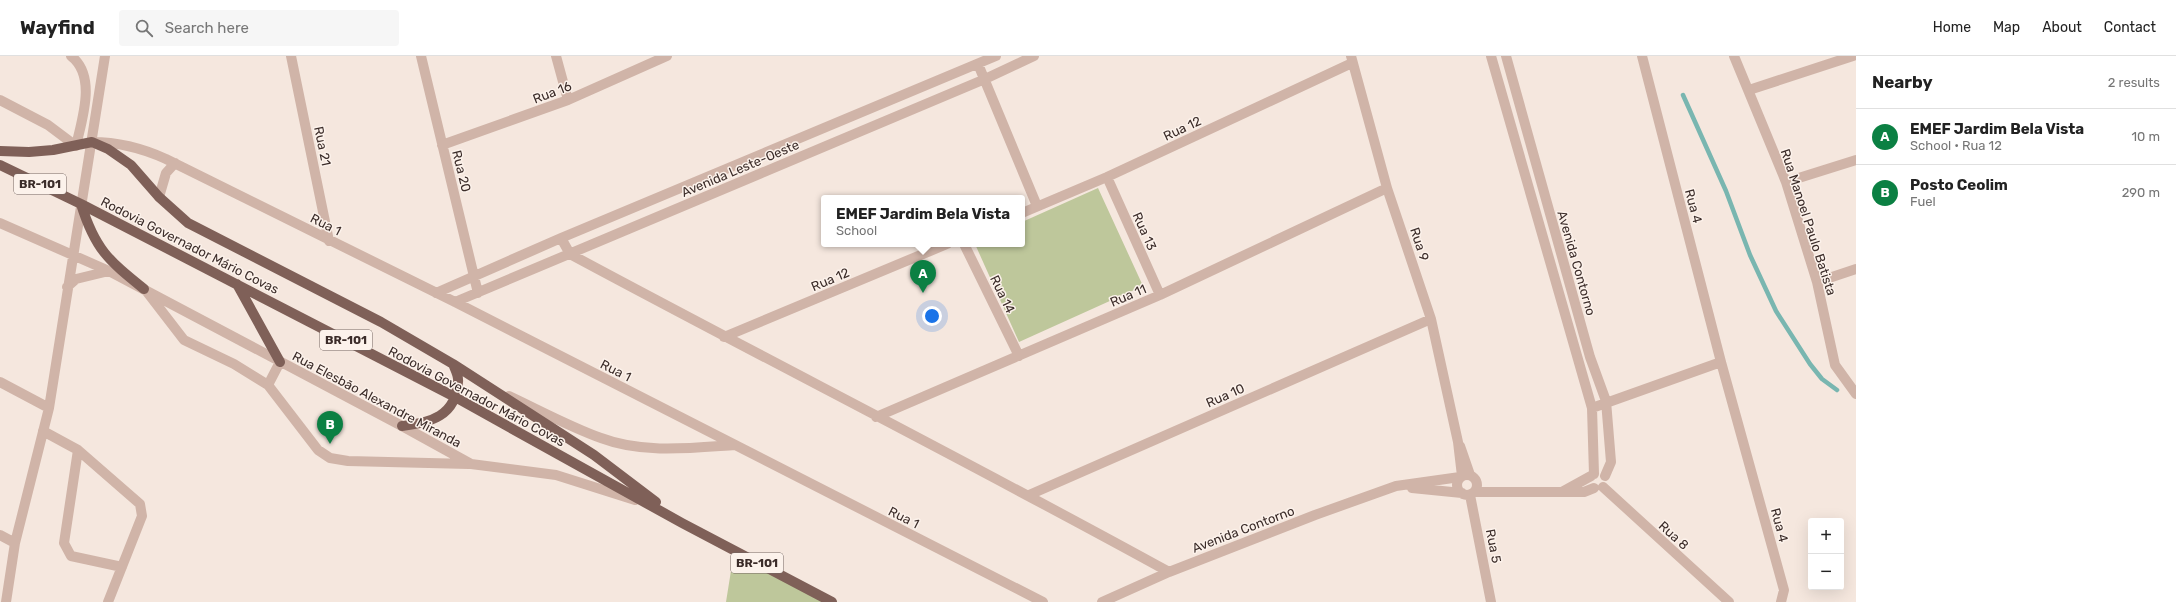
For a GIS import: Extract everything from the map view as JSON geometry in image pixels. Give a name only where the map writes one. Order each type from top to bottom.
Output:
[{"type":"main road","points":[[0,151],[29,152],[76,146],[92,142],[118,155],[131,166],[159,197],[188,223],[381,322],[453,364],[594,455],[682,523]]},
{"type":"main road","name":"Rodovia Governador Mário Covas","points":[[0,165],[237,284],[455,397],[682,523],[832,602]]},
{"type":"main road","points":[[80,204],[87,224],[97,244],[110,261],[144,289]]},
{"type":"main road","points":[[237,284],[280,362]]},
{"type":"main road","points":[[402,426],[423,423],[443,415],[455,397],[459,381],[453,364]]},
{"type":"street","points":[[0,100],[48,125],[76,146],[82,121],[86,85],[84,73],[76,60],[71,56]]},
{"type":"street","points":[[6,602],[16,543],[49,408],[80,204],[92,142],[105,56]]},
{"type":"street","name":"Rua 21","points":[[291,56],[329,241]]},
{"type":"street","name":"Rua 20","points":[[420,56],[478,293]]},
{"type":"street","points":[[556,56],[568,100]]},
{"type":"street","name":"Rua 16","points":[[442,145],[568,100],[667,56]]},
{"type":"street","name":"Avenida Leste-Oeste","points":[[436,293],[561,238],[996,56]]},
{"type":"street","name":"Avenida Leste-Oeste","points":[[455,302],[985,79],[1034,56]]},
{"type":"street","name":"Avenida Contorno","points":[[1491,56],[1592,408],[1593,475],[1562,492]]},
{"type":"street","name":"Avenida Contorno","points":[[1506,56],[1590,357],[1606,401],[1611,462],[1605,476]]},
{"type":"street","name":"Rua 4","points":[[1642,56],[1721,362],[1784,590],[1781,602]]},
{"type":"street","name":"Rua Manoel Paulo Batista","points":[[1734,56],[1786,182],[1817,282],[1835,365],[1856,393]]},
{"type":"street","points":[[1749,90],[1853,56]]},
{"type":"street","name":"Rua 12","points":[[1025,211],[1107,177],[1352,60]]},
{"type":"street","name":"Rua 9","points":[[1352,60],[1387,188],[1431,319],[1458,442],[1466,458],[1467,477]]},
{"type":"street","points":[[978,64],[1037,206]]},
{"type":"street","name":"Rua 1","points":[[92,142],[109,142],[146,150],[175,163],[329,241],[455,302],[1043,602]]},
{"type":"street","points":[[1786,182],[1856,160]]},
{"type":"street","points":[[159,197],[166,173],[175,163]]},
{"type":"street","name":"Rua 13","points":[[1107,177],[1160,295]]},
{"type":"street","name":"Rua 11","points":[[876,417],[1160,295],[1387,188]]},
{"type":"street","name":"Rua Elesbão Alexandre Miranda","points":[[0,223],[109,271],[471,464],[556,474],[648,504]]},
{"type":"street","points":[[561,238],[570,254],[876,417],[1029,495],[1169,572]]},
{"type":"street","name":"Rua 12","points":[[724,337],[940,247]]},
{"type":"street","name":"Rua 14","points":[[965,247],[1019,356]]},
{"type":"street","points":[[1817,282],[1856,269]]},
{"type":"street","points":[[67,287],[76,279],[109,271]]},
{"type":"street","points":[[144,289],[184,340],[234,364],[268,385],[318,450],[330,458],[348,462],[471,464]]},
{"type":"street","name":"Rua 10","points":[[1029,495],[1431,319]]},
{"type":"street","points":[[268,385],[280,362]]},
{"type":"street","points":[[1592,408],[1606,401],[1721,362]]},
{"type":"street","points":[[0,382],[49,408]]},
{"type":"street","points":[[493,389],[610,440],[632,445],[674,449],[735,445]]},
{"type":"street","points":[[43,431],[78,450],[140,504],[142,516],[108,602]]},
{"type":"street","points":[[78,450],[64,543],[71,556],[122,567]]},
{"type":"street","points":[[1602,473],[1605,476],[1606,480],[1598,487],[1590,481],[1593,475],[1602,473]]},
{"type":"street","points":[[1467,477],[1478,484],[1469,493]]},
{"type":"street","name":"Avenida Contorno","points":[[1102,602],[1169,572],[1315,515],[1396,486],[1467,477],[1501,491]]},
{"type":"street","name":"Rua 5","points":[[1467,477],[1457,485],[1469,493],[1491,602]]},
{"type":"street","name":"Avenida Contorno","points":[[1396,486],[1469,493],[1501,491],[1584,492],[1598,487]]},
{"type":"street","name":"Rua 8","points":[[1598,487],[1729,602]]},
{"type":"street","points":[[0,535],[16,543]]},
{"type":"green space","points":[[1098,188],[1143,286],[1019,342],[976,247],[1025,247],[1025,221]]},
{"type":"green space","points":[[734,552],[827,602],[726,602]]},
{"type":"waterway","points":[[1683,95],[1726,191],[1750,255],[1776,311],[1810,364],[1822,379],[1837,390]]},
{"type":"place","name":"EMEF Jardim Bela Vista","points":[[923,293]]},
{"type":"place","name":"Posto Ceolim","points":[[330,444]]}]
